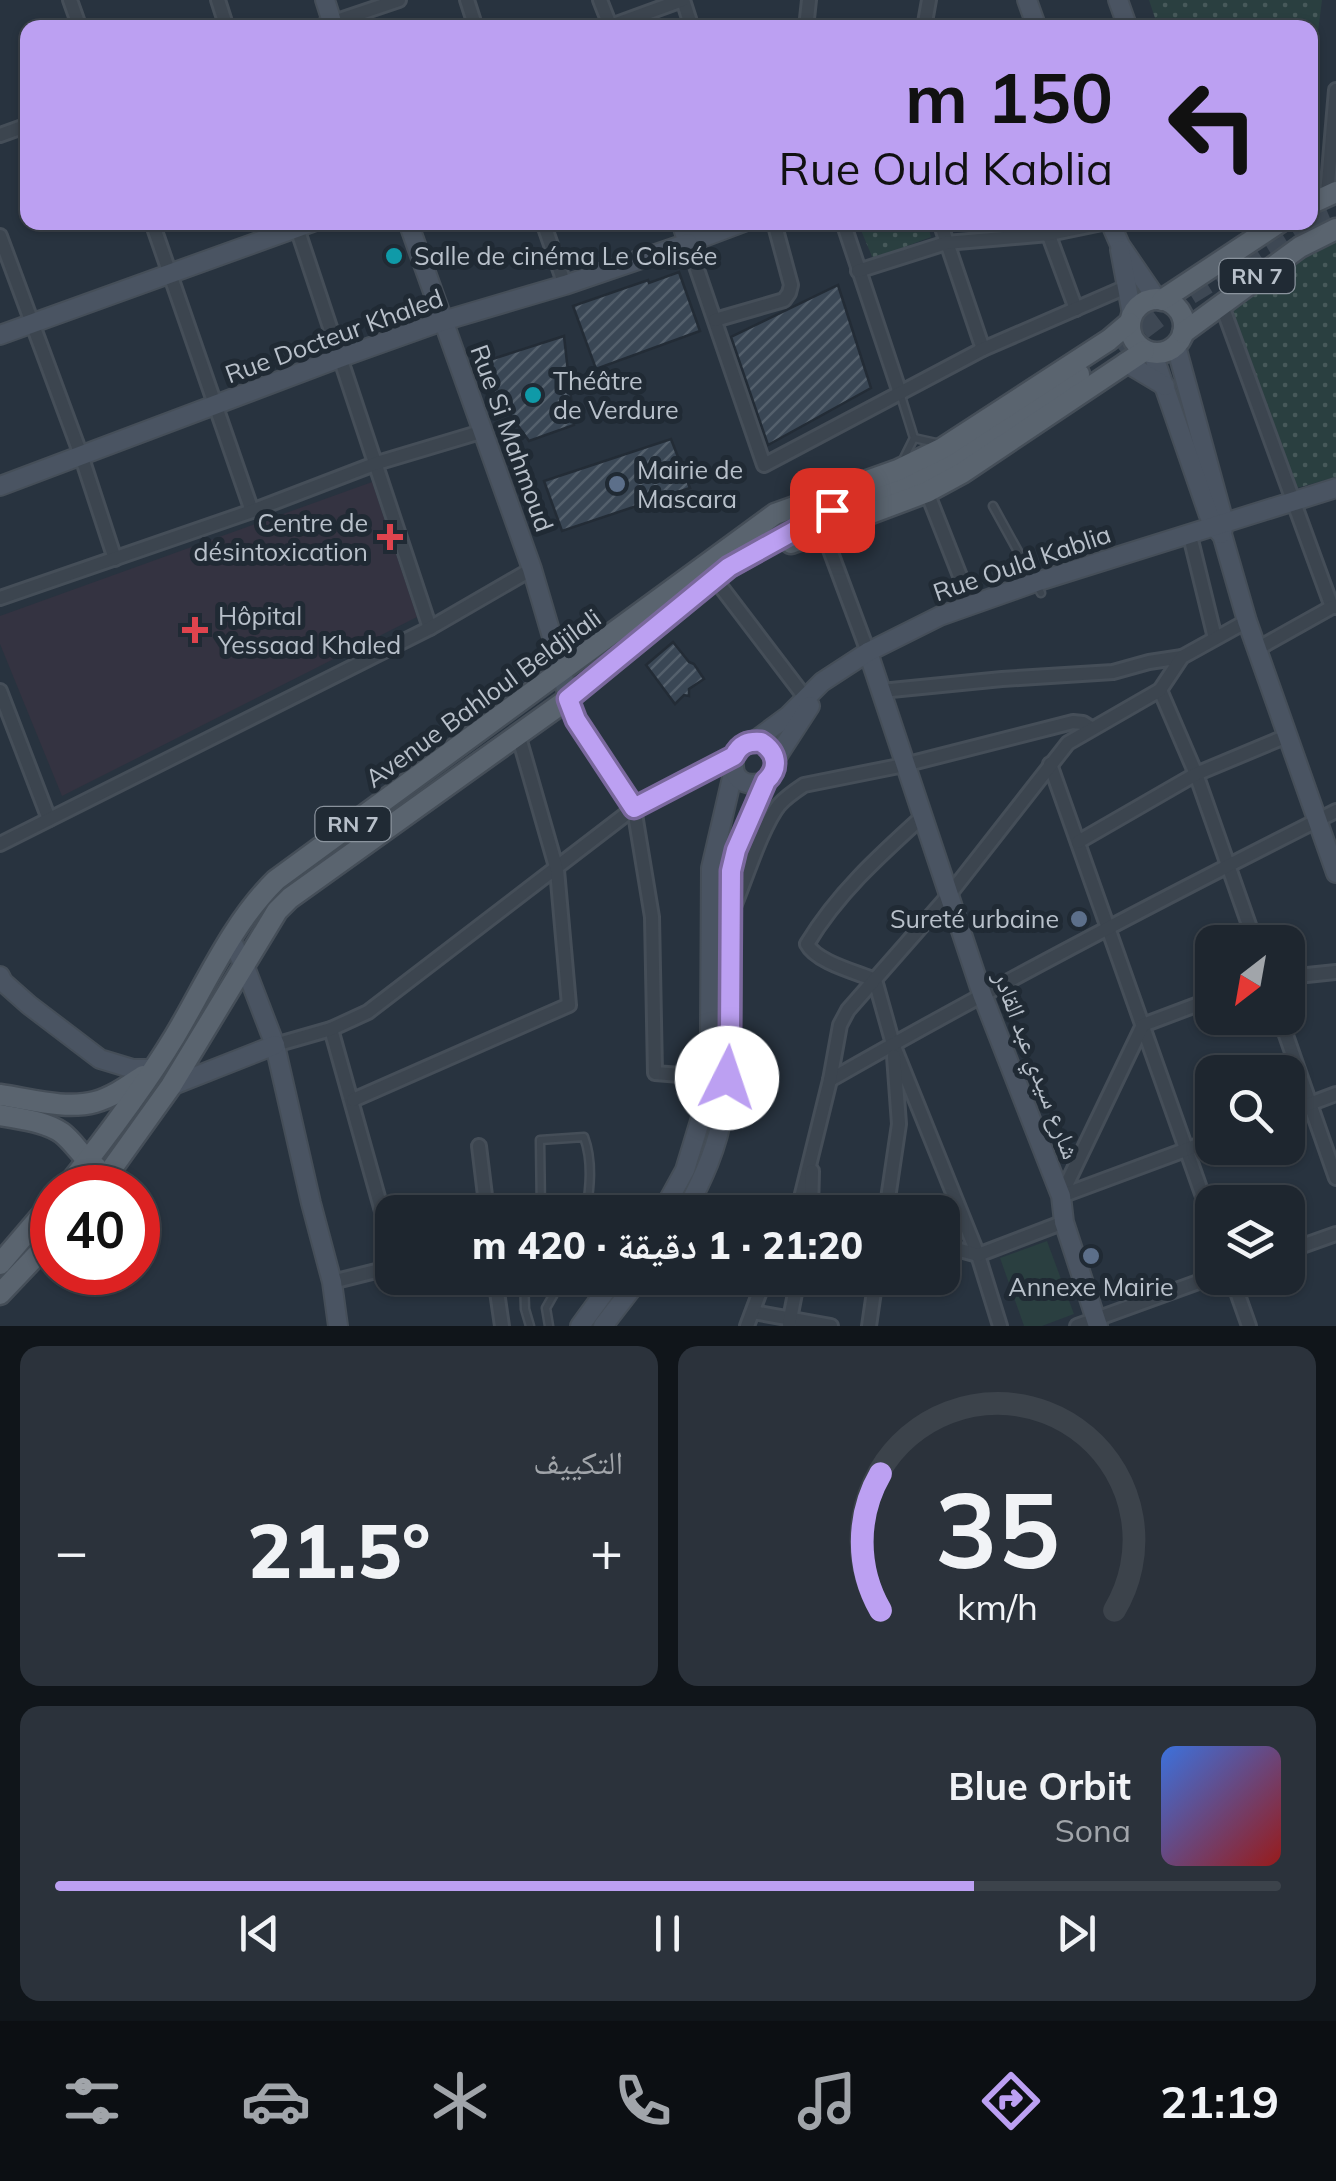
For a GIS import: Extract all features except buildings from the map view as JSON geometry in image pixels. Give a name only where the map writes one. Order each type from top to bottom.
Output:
[{"type":"main road","name":"RN 7","points":[[1180,340],[1221,303],[1300,247],[1336,229]]},
{"type":"main road","name":"RN 7","points":[[1160,299],[1268,230]]},
{"type":"main road","points":[[1160,299],[1178,308],[1184,325],[1180,340],[1166,352],[1135,354],[1131,319],[1142,303],[1160,299]]},
{"type":"main road","name":"Avenue Bahloul Beldjilali","points":[[115,1165],[172,1086],[277,912],[290,898],[568,699],[724,564],[774,514],[898,470],[947,445],[1109,340],[1131,319]]},
{"type":"main road","name":"Avenue Bahloul Beldjilali","points":[[724,564],[928,492],[973,466],[1135,354]]},
{"type":"main road","name":"Avenue Bahloul Beldjilali","points":[[82,1165],[154,1069],[231,940],[276,880],[562,672],[724,564],[852,500],[936,470],[1135,354]]},
{"type":"main road","points":[[0,1095],[82,1105],[114,1094],[154,1069]]},
{"type":"main road","points":[[0,1115],[60,1131],[93,1165]]},
{"type":"main road","points":[[0,1264],[30,1229]]},
{"type":"main road","points":[[0,1294],[30,1262]]},
{"type":"street","points":[[344,20],[399,0]]},
{"type":"street","points":[[630,20],[683,0]]},
{"type":"street","points":[[1321,197],[1336,90]]},
{"type":"street","points":[[155,230],[252,511]]},
{"type":"street","points":[[0,335],[289,230]]},
{"type":"street","points":[[304,230],[430,628]]},
{"type":"street","name":"Rue Si Mahmoud","points":[[411,230],[532,570],[568,699]]},
{"type":"street","points":[[546,230],[565,285]]},
{"type":"street","points":[[684,230],[764,465],[983,350],[1126,287]]},
{"type":"street","name":"Rue Docteur Khaled","points":[[0,486],[443,321],[565,285],[723,230]]},
{"type":"street","points":[[715,320],[784,300],[789,293],[791,286],[776,230]]},
{"type":"street","points":[[845,230],[900,393]]},
{"type":"street","points":[[942,230],[983,350]]},
{"type":"street","points":[[858,271],[946,242],[1033,230]]},
{"type":"street","points":[[1048,230],[1076,309]]},
{"type":"street","points":[[1113,230],[1160,299]]},
{"type":"street","points":[[0,236],[115,560]]},
{"type":"street","points":[[1120,244],[1131,319]]},
{"type":"street","points":[[1221,303],[1334,607],[1256,649]]},
{"type":"street","points":[[1180,340],[1220,527],[1247,621],[1336,873]]},
{"type":"street","points":[[1135,354],[1166,386],[1220,527]]},
{"type":"street","points":[[1135,354],[1166,386]]},
{"type":"street","points":[[0,598],[252,511],[377,463],[484,431]]},
{"type":"street","name":"Rue Ould Kablia","points":[[1294,507],[1336,488]]},
{"type":"street","points":[[928,492],[971,604]]},
{"type":"street","name":"Rue Ould Kablia","points":[[870,658],[1039,588],[1220,527],[1336,500]]},
{"type":"street","name":"Rue Ould Kablia","points":[[752,742],[870,658],[940,616],[971,604],[1192,544],[1220,527]]},
{"type":"street","points":[[824,531],[870,658]]},
{"type":"street","points":[[1192,544],[1215,638]]},
{"type":"street","points":[[724,564],[808,701]]},
{"type":"street","points":[[0,844],[430,628],[532,570]]},
{"type":"street","points":[[881,691],[1112,672],[1182,657],[1247,621]]},
{"type":"street","points":[[809,1195],[811,1154],[840,1026],[848,1010],[949,896],[1068,744],[1160,690],[1182,657]]},
{"type":"street","name":"شارع سيدي عبد القادر","points":[[870,658],[982,994],[1062,1196],[1064,1222],[1090,1324]]},
{"type":"street","points":[[0,690],[49,819]]},
{"type":"street","points":[[1160,690],[1196,774],[1248,925]]},
{"type":"street","points":[[568,699],[576,720],[634,808],[652,917],[655,1073],[706,1076]]},
{"type":"street","name":"Rue Ould Kablia","points":[[776,760],[808,701]]},
{"type":"street","points":[[731,916],[778,806],[804,785],[904,765],[1073,722],[1091,728]]},
{"type":"street","points":[[353,1100],[569,1005],[556,866],[518,734]]},
{"type":"street","points":[[1078,842],[1196,774],[1287,736]]},
{"type":"street","points":[[671,1195],[684,1170],[703,1111],[710,1032],[711,868],[734,762],[741,746],[752,742],[768,746],[776,760],[731,871],[730,1034],[723,1115],[704,1178],[694,1195]]},
{"type":"street","points":[[172,1086],[368,1012],[634,808],[734,762]]},
{"type":"street","points":[[734,762],[736,775],[747,783],[766,781]]},
{"type":"street","points":[[1050,764],[1199,1185]]},
{"type":"street","points":[[830,1080],[1108,926],[1336,812]]},
{"type":"street","points":[[875,980],[818,956],[808,950],[807,944],[858,876],[922,817]]},
{"type":"street","points":[[231,940],[274,1045],[332,1282],[338,1326]]},
{"type":"street","points":[[1305,976],[1336,972]]},
{"type":"street","points":[[0,976],[29,1006],[100,1059],[132,1069],[154,1069]]},
{"type":"street","points":[[875,980],[894,1044],[978,1256],[1000,1326]]},
{"type":"street","points":[[1062,1196],[1143,1025],[1195,1006]]},
{"type":"street","points":[[331,1029],[378,1195]]},
{"type":"street","points":[[1286,1035],[1336,1178]]},
{"type":"street","points":[[889,1195],[899,1124],[894,1044]]},
{"type":"street","points":[[1305,1106],[1336,1094]]},
{"type":"street","points":[[479,1146],[485,1195]]},
{"type":"street","points":[[1062,1196],[1195,1147]]},
{"type":"street","points":[[960,1250],[978,1256],[1064,1222]]},
{"type":"street","points":[[1305,1245],[1336,1234]]},
{"type":"street","points":[[332,1282],[375,1271]]},
{"type":"street","points":[[1090,1324],[1195,1284]]},
{"type":"street","points":[[497,1295],[502,1326]]},
{"type":"street","points":[[580,1326],[603,1295]]},
{"type":"street","points":[[604,1326],[627,1295]]},
{"type":"street","points":[[747,1326],[759,1295]]},
{"type":"street","points":[[789,1323],[795,1295]]},
{"type":"street","points":[[870,1326],[874,1295]]},
{"type":"street","points":[[1238,1295],[1248,1326]]},
{"type":"street","points":[[753,1312],[789,1323],[830,1326]]},
{"type":"lane","points":[[898,470],[914,438],[900,393]]},
{"type":"lane","points":[[914,438],[947,445]]},
{"type":"lane","points":[[992,506],[1039,588]]},
{"type":"lane","points":[[541,1195],[540,1140],[584,1138],[588,1147],[589,1195]]},
{"type":"lane","points":[[525,1295],[530,1326]]},
{"type":"lane","points":[[549,1326],[546,1308],[553,1295]]},
{"type":"shaded area","name":"Hôpital Yessaad Khaled","points":[[372,482],[417,617],[62,796],[0,644],[0,616]]},
{"type":"green space","points":[[1149,0],[1322,0],[1318,32],[1318,20],[1156,20]]},
{"type":"green space","points":[[861,230],[929,230],[931,237],[873,259]]},
{"type":"green space","points":[[1336,235],[1336,477],[1297,488],[1229,301]]},
{"type":"green space","points":[[1047,1241],[1074,1314],[1042,1326],[1024,1326],[1000,1258]]},
{"type":"tunnel","points":[[1318,219],[1336,211]]},
{"type":"tunnel","points":[[1118,348],[1183,299],[1295,230]]},
{"type":"place","name":"Salle de cinéma Le Colisée","points":[[394,256]]},
{"type":"place","name":"Théâtre de Verdure","points":[[533,395]]},
{"type":"place","name":"Mairie de Mascara","points":[[617,484]]},
{"type":"place","name":"Centre de désintoxication","points":[[390,537]]},
{"type":"place","name":"Hôpital Yessaad Khaled","points":[[195,630]]},
{"type":"place","name":"Sureté urbaine","points":[[1079,919]]},
{"type":"place","name":"Annexe Mairie","points":[[1091,1256]]},
{"type":"route","points":[[727,1078],[731,871],[736,850],[766,781],[774,772],[773,752],[761,742],[747,743],[734,756],[634,808],[576,720],[568,699],[729,567],[832,510]]}]
